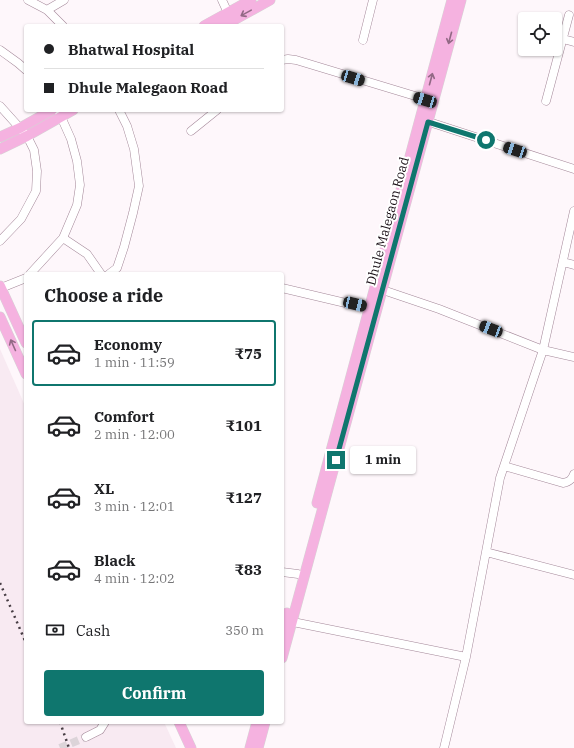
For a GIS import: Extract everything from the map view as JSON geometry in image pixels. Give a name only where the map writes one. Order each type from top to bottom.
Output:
[{"type":"main road","points":[[208,24],[251,0]]},
{"type":"main road","points":[[227,24],[270,0]]},
{"type":"main road","points":[[424,120],[425,100],[452,0]]},
{"type":"main road","name":"Dhule Malegaon Road","points":[[284,646],[288,621],[424,120],[460,0]]},
{"type":"main road","points":[[0,137],[48,112]]},
{"type":"main road","points":[[0,150],[27,136],[60,113]]},
{"type":"main road","points":[[0,287],[24,338]]},
{"type":"main road","points":[[0,317],[24,370]]},
{"type":"main road","points":[[284,627],[288,621]]},
{"type":"main road","points":[[180,724],[192,748]]},
{"type":"main road","points":[[250,748],[256,724]]},
{"type":"main road","points":[[258,748],[264,724]]},
{"type":"street","points":[[28,0],[47,10],[61,24]]},
{"type":"street","points":[[47,10],[64,0]]},
{"type":"street","points":[[222,0],[228,13]]},
{"type":"street","points":[[363,40],[373,0]]},
{"type":"street","points":[[546,100],[569,15]]},
{"type":"street","points":[[563,39],[574,42]]},
{"type":"street","points":[[0,50],[24,68]]},
{"type":"street","points":[[284,60],[296,60],[425,100]]},
{"type":"street","points":[[0,106],[27,136],[34,150],[36,172],[36,191],[21,219],[0,241]]},
{"type":"street","points":[[111,272],[116,268],[124,247],[139,186],[134,149],[127,126],[120,112]]},
{"type":"street","points":[[191,131],[215,112]]},
{"type":"street","points":[[32,272],[63,238],[77,205],[80,185],[77,161],[71,139],[60,113]]},
{"type":"street","points":[[424,120],[574,169]]},
{"type":"street","points":[[444,748],[466,657],[500,478],[543,350],[574,211]]},
{"type":"street","points":[[63,238],[87,254],[100,272]]},
{"type":"street","points":[[563,262],[574,265]]},
{"type":"street","points":[[0,287],[24,279]]},
{"type":"street","points":[[284,288],[373,309]]},
{"type":"street","points":[[378,289],[439,309],[543,350],[574,357]]},
{"type":"street","points":[[504,466],[563,483],[572,480],[574,474]]},
{"type":"street","points":[[486,552],[574,576]]},
{"type":"street","points":[[284,572],[301,575]]},
{"type":"street","points":[[288,621],[466,657]]},
{"type":"street","points":[[86,737],[100,730],[104,724]]},
{"type":"shaded area","points":[[0,349],[24,403],[24,724],[165,724],[176,748],[0,748]]},
{"type":"tunnel","points":[[60,748],[86,737]]},
{"type":"railway","points":[[0,583],[24,638]]},
{"type":"railway","points":[[61,724],[69,748]]},
{"type":"route","points":[[336,460],[428,122],[486,140]]}]
